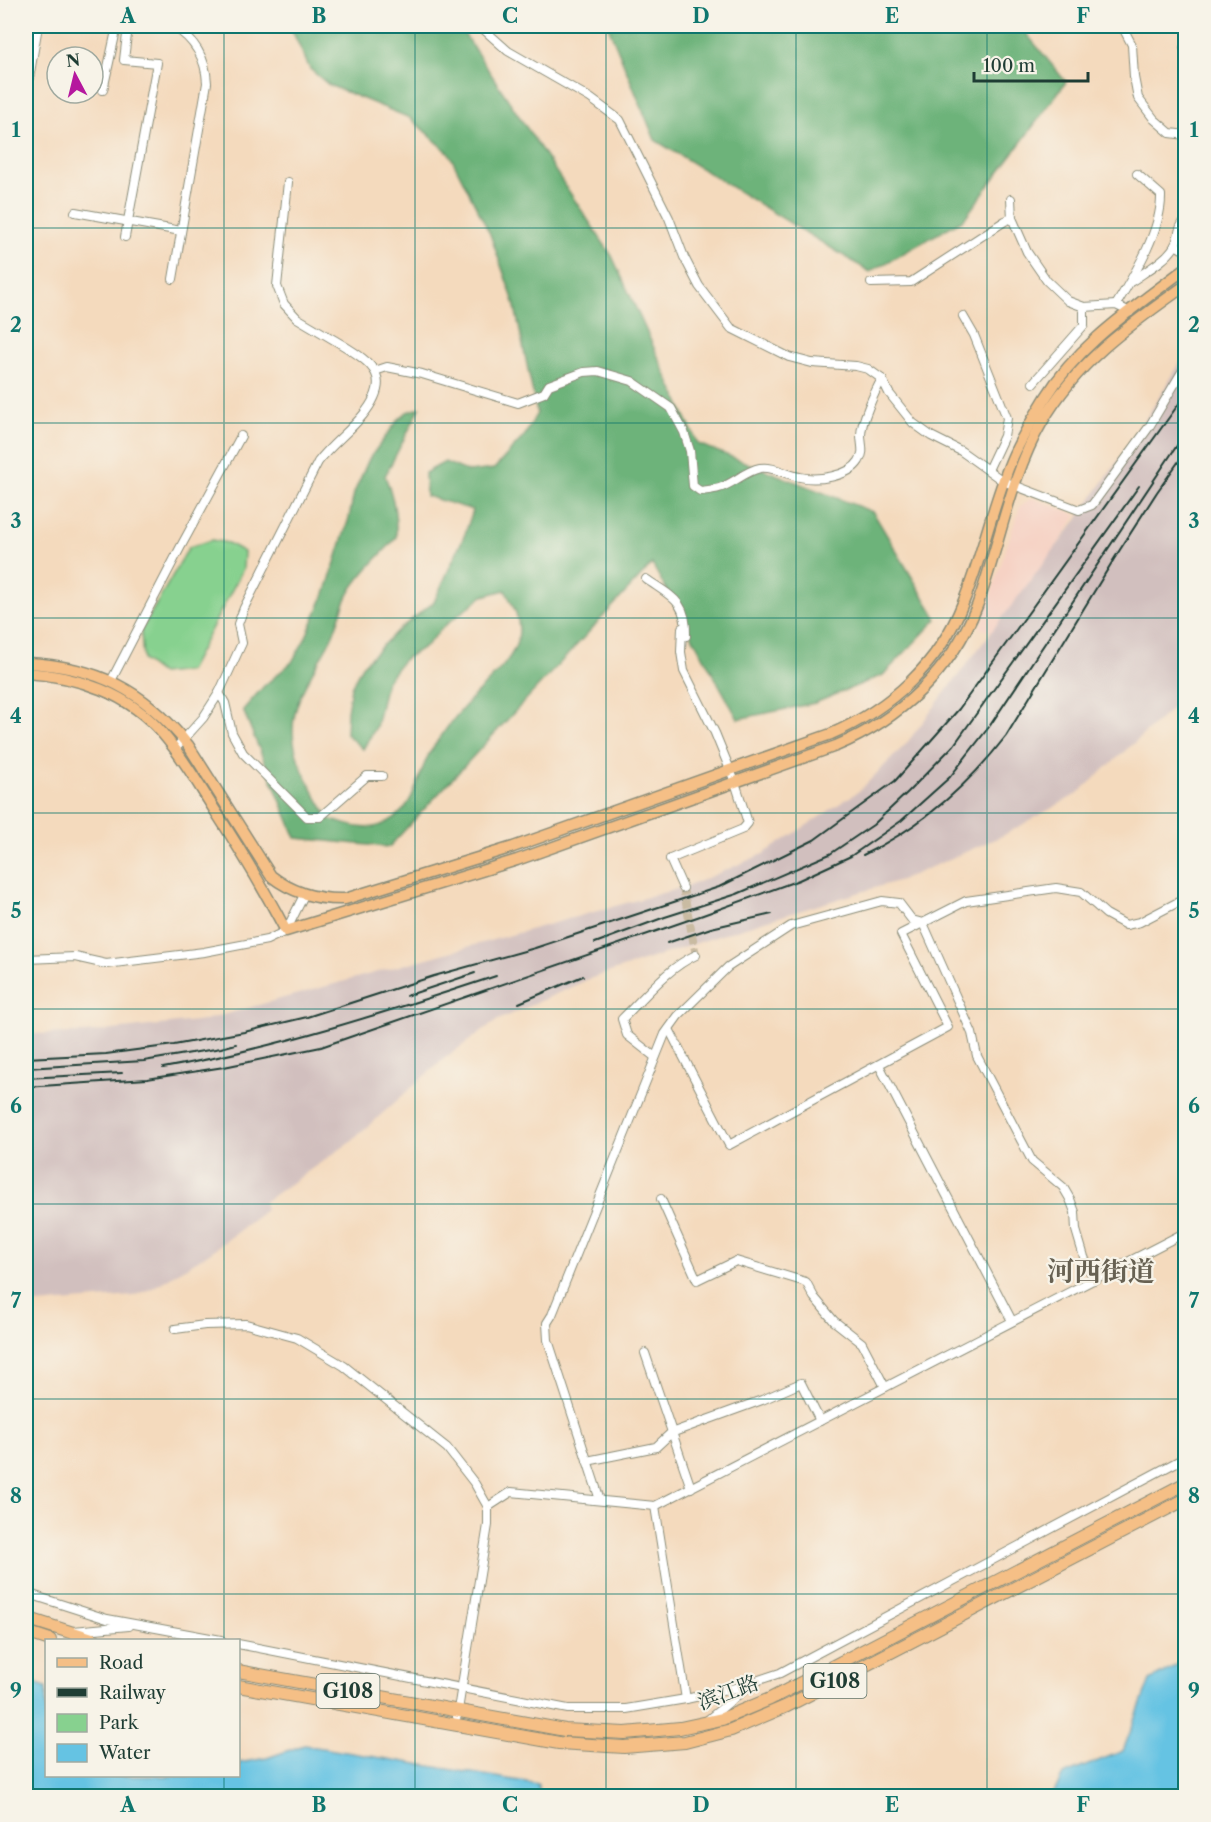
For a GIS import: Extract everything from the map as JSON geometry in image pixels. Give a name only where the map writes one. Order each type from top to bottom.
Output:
[{"type":"highway","name":"滨江路","points":[[240,1671],[565,1730],[615,1732],[680,1728],[722,1719],[770,1698],[1185,1483]]},
{"type":"highway","name":"滨江路","points":[[240,1686],[560,1743],[624,1747],[685,1742],[731,1730],[787,1706],[1185,1499]]},
{"type":"highway","points":[[26,1618],[88,1639]]},
{"type":"highway","points":[[26,1632],[45,1639]]},
{"type":"main road","points":[[26,673],[69,678],[95,686],[120,699],[154,724],[175,748],[258,878],[286,931],[517,860],[852,739],[890,717],[924,688],[947,661],[971,618],[981,594],[1012,458],[1036,415],[1060,377],[1094,341],[1185,268]]},
{"type":"main road","points":[[26,663],[74,669],[111,681],[129,690],[153,707],[183,739],[271,876],[304,895],[324,899],[345,899],[513,847],[847,728],[883,706],[915,679],[941,646],[959,613],[1008,483],[1043,420],[1067,387],[1103,347],[1185,285]]},
{"type":"street","points":[[26,96],[38,26]]},
{"type":"street","points":[[105,85],[117,26]]},
{"type":"street","points":[[125,237],[158,63],[124,60],[128,26]]},
{"type":"street","points":[[173,26],[190,39],[199,51],[205,66],[207,83],[173,279]]},
{"type":"street","points":[[480,26],[508,51],[590,98],[620,120],[669,218],[699,286],[731,328],[789,357],[824,364],[862,367],[873,372],[882,380],[913,423],[931,436],[961,451],[1008,483],[1079,510],[1092,505],[1149,428],[1185,365]]},
{"type":"street","points":[[1122,26],[1132,45],[1138,98],[1154,119],[1170,133],[1185,135]]},
{"type":"street","points":[[1116,304],[1144,254],[1161,211],[1161,195],[1137,174]]},
{"type":"street","points":[[175,748],[203,718],[219,693],[242,643],[238,624],[244,608],[318,462],[363,415],[376,394],[375,371],[366,359],[297,318],[281,298],[277,286],[277,273],[288,182]]},
{"type":"street","points":[[1011,199],[1012,218],[1027,252],[1047,281],[1068,301],[1084,307],[1116,304],[1134,308]]},
{"type":"street","points":[[75,212],[180,231]]},
{"type":"street","points":[[871,283],[911,282],[1005,220],[1012,218]]},
{"type":"street","points":[[1129,283],[1155,264],[1175,245],[1181,224],[1185,220]]},
{"type":"street","points":[[1175,245],[1185,250]]},
{"type":"street","points":[[1033,383],[1084,325],[1084,307]]},
{"type":"street","points":[[963,316],[974,335],[1007,418],[1004,436],[988,470]]},
{"type":"street","points":[[375,371],[387,367],[414,372],[518,403],[533,399],[544,393],[549,385],[577,374],[598,371],[633,381],[672,408],[684,432],[690,452],[693,486],[700,491],[720,488],[760,468],[781,470],[809,479],[849,470],[861,455],[863,447],[861,434],[874,394],[882,380]]},
{"type":"street","points":[[111,681],[241,436]]},
{"type":"street","points":[[646,579],[674,598],[684,610],[687,622],[687,657],[695,692]]},
{"type":"street","points":[[682,628],[682,665],[730,770],[748,823],[742,829],[670,859],[682,888]]},
{"type":"street","points":[[219,693],[225,703],[232,733],[243,753],[307,817],[320,816],[367,776],[382,776]]},
{"type":"street","points":[[669,1029],[729,1145],[948,1027],[901,934],[966,901],[1056,888],[1081,892],[1106,914],[1126,925],[1140,922],[1185,898]]},
{"type":"street","points":[[26,959],[75,957],[106,964],[204,952],[267,940],[286,931],[304,895]]},
{"type":"street","points":[[600,1500],[548,1340],[547,1323],[655,1057],[669,1029],[678,1016],[728,968],[791,926],[882,901],[899,903],[912,920],[923,923]]},
{"type":"street","points":[[923,923],[972,1033],[977,1056],[1032,1161],[1064,1187],[1070,1199],[1075,1212],[1076,1230],[1094,1280]]},
{"type":"street","points":[[655,1057],[627,1035],[622,1019],[672,969],[696,955]]},
{"type":"street","points":[[879,1065],[1012,1322]]},
{"type":"street","points":[[661,1199],[697,1280],[736,1261],[806,1282],[814,1297],[834,1321],[862,1343],[885,1387]]},
{"type":"street","points":[[488,1507],[511,1492],[655,1506],[1185,1232]]},
{"type":"street","points":[[175,1329],[205,1325],[246,1324],[297,1338],[344,1366],[447,1448],[475,1484],[488,1507],[488,1525],[455,1726]]},
{"type":"street","points":[[645,1353],[691,1488]]},
{"type":"street","points":[[587,1461],[656,1447],[671,1433],[762,1400],[801,1383],[820,1421]]},
{"type":"street","points":[[240,1644],[567,1709],[626,1709],[686,1699],[780,1673],[1185,1457]]},
{"type":"street","points":[[655,1506],[686,1699]]},
{"type":"street","points":[[26,1593],[106,1619],[211,1639]]},
{"type":"street","points":[[67,1632],[139,1625]]},
{"type":"street","points":[[704,1723],[754,1682]]},
{"type":"shaded area","points":[[1185,355],[1185,697],[1077,794],[1004,835],[904,879],[739,929],[589,979],[496,1021],[445,1058],[349,1143],[264,1202],[266,1210],[211,1252],[151,1289],[133,1296],[26,1305],[26,1034],[85,1033],[205,1020],[691,885],[763,854],[859,791],[906,744],[1075,522],[1132,441]]},
{"type":"shaded area","points":[[1032,498],[1077,515],[999,635],[980,628],[1020,506]]},
{"type":"green space","points":[[290,26],[459,26],[612,256],[698,444],[873,512],[937,619],[883,675],[815,703],[738,719],[652,564],[389,847],[296,838],[243,710],[264,686],[292,662],[305,639],[326,591],[349,518],[354,493],[369,459],[398,420],[407,412],[420,408],[385,476],[394,506],[396,538],[361,576],[348,595],[332,637],[302,693],[294,717],[294,742],[300,765],[329,819],[362,828],[386,823],[407,805],[429,754],[461,710],[506,662],[518,638],[518,619],[505,590],[483,596],[443,627],[427,645],[403,660],[386,682],[376,727],[363,749],[346,734],[351,687],[362,666],[397,631],[434,602],[465,534],[473,510],[426,496],[425,473],[445,462],[469,472],[494,469],[525,435],[537,413],[514,302],[490,234],[449,153],[410,118],[329,85],[310,69]]},
{"type":"green space","points":[[608,26],[1020,26],[1066,82],[964,219],[870,272],[655,140]]},
{"type":"green space","points":[[212,540],[228,543],[244,552],[243,569],[189,671],[161,674],[143,660],[141,631],[189,547]]},
{"type":"water","points":[[1185,1660],[1185,1796],[1052,1796],[1063,1775],[1123,1751],[1150,1680]]},
{"type":"water","points":[[26,1680],[45,1687],[45,1777],[240,1777],[240,1763],[267,1758],[304,1745],[538,1784],[539,1796],[26,1796]]},
{"type":"tunnel","points":[[683,888],[696,955]]},
{"type":"railway","points":[[26,1058],[106,1054],[174,1045],[307,1017],[434,976],[535,948],[719,887],[814,840],[895,781],[959,709],[1186,393]]},
{"type":"railway","points":[[26,1087],[147,1079],[224,1067],[321,1047],[703,915],[799,880],[851,856],[901,821],[950,777],[989,727],[1186,432]]},
{"type":"railway","points":[[863,855],[904,832],[942,804],[991,755],[1006,736],[1114,559],[1186,451]]},
{"type":"railway","points":[[595,943],[737,894],[830,854],[873,825],[954,745],[1139,486]]},
{"type":"railway","points":[[667,943],[711,928],[772,914]]},
{"type":"railway","points":[[406,996],[475,973]]},
{"type":"railway","points":[[163,1068],[289,1040],[373,1016],[496,976]]},
{"type":"railway","points":[[519,1003],[583,976]]},
{"type":"railway","points":[[26,1068],[144,1061],[236,1044]]},
{"type":"railway","points":[[26,1078],[122,1073]]},
{"type":"district","name":"河西街道","points":[[1101,1271]]}]
